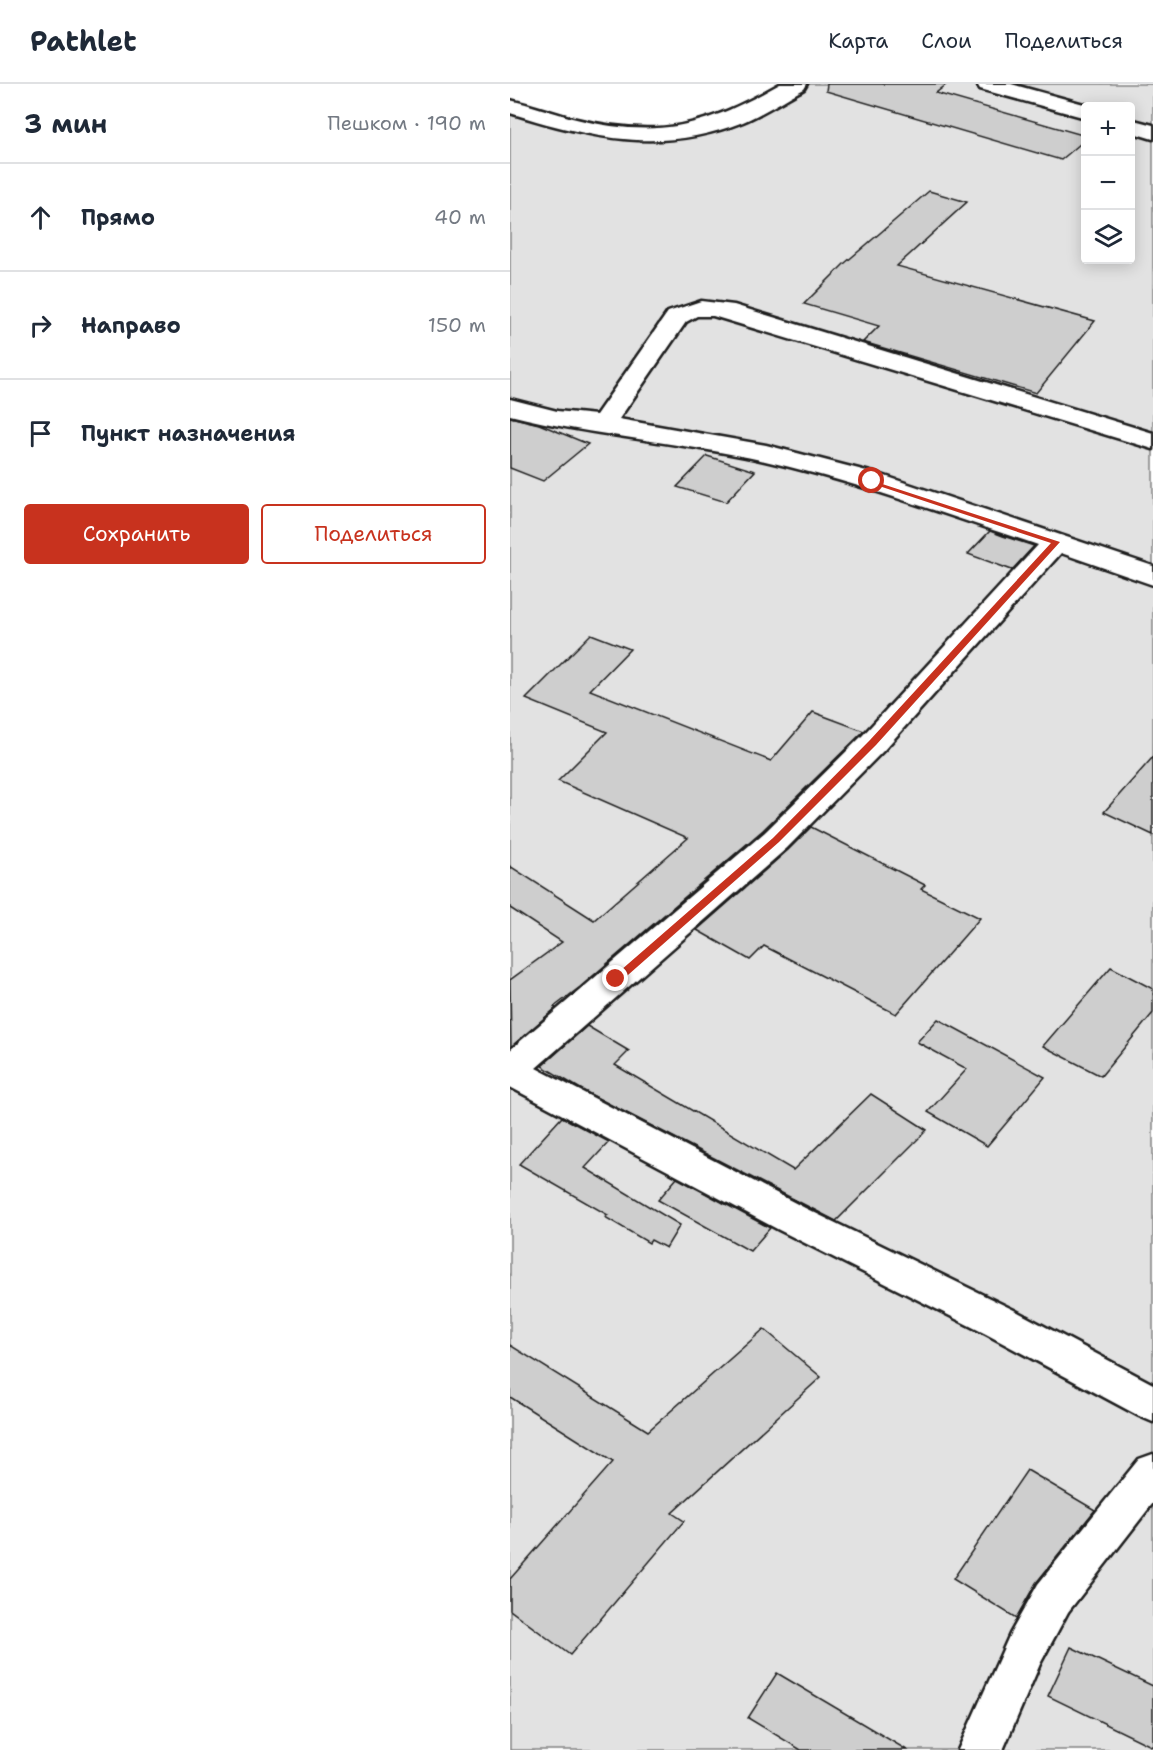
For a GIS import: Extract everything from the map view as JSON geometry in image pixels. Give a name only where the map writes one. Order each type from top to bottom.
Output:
[{"type":"street","points":[[510,106],[594,131],[649,136],[700,129],[734,118],[796,84]]},
{"type":"street","points":[[988,84],[1081,111]]},
{"type":"street","points":[[1135,126],[1153,132]]},
{"type":"street","points":[[603,424],[677,317],[692,310],[704,308],[725,310],[1153,441]]},
{"type":"street","points":[[510,407],[557,419],[603,424],[766,453],[872,481],[1153,576]]},
{"type":"street","points":[[1056,542],[873,742],[776,840],[510,1070],[782,1214],[1000,1322],[1153,1404]]},
{"type":"street","points":[[980,1750],[1025,1649],[1053,1598],[1153,1472]]},
{"type":"shaded area","points":[[801,84],[1153,84],[1153,1750],[510,1750],[510,106],[670,139]]},
{"type":"building","points":[[827,84],[947,84],[936,93],[1081,135],[1081,143],[1061,160],[826,91]]},
{"type":"building","points":[[929,191],[967,202],[897,266],[1095,321],[1036,393],[863,342],[879,326],[804,304],[845,263]]},
{"type":"building","points":[[510,417],[539,424],[588,444],[543,481],[510,468]]},
{"type":"building","points":[[707,456],[755,471],[726,502],[677,487]]},
{"type":"building","points":[[990,531],[1034,546],[1012,570],[968,554]]},
{"type":"building","points":[[591,634],[630,649],[590,690],[771,761],[813,712],[864,731],[763,830],[554,1007],[556,1008],[511,1047],[510,980],[562,942],[510,908],[510,866],[594,920],[688,838],[558,781],[607,732],[526,699]]},
{"type":"building","points":[[1153,757],[1153,835],[1104,812]]},
{"type":"building","points":[[811,827],[925,885],[921,889],[980,918],[896,1014],[764,946],[750,960],[697,930]]},
{"type":"building","points":[[1111,967],[1153,989],[1153,1013],[1101,1076],[1043,1046]]},
{"type":"building","points":[[938,1019],[1045,1077],[987,1146],[928,1112],[967,1069],[917,1042]]},
{"type":"building","points":[[587,1026],[629,1051],[615,1065],[793,1170],[871,1094],[927,1130],[836,1221],[584,1091],[542,1066]]},
{"type":"building","points":[[562,1117],[609,1142],[585,1168],[680,1225],[666,1248],[651,1240],[649,1243],[605,1217],[608,1215],[519,1164]]},
{"type":"building","points":[[677,1178],[770,1228],[750,1251],[658,1200]]},
{"type":"building","points":[[764,1329],[821,1377],[672,1513],[684,1521],[570,1655],[510,1610],[510,1579],[613,1462],[510,1397],[510,1345],[648,1431]]},
{"type":"building","points":[[1027,1470],[1095,1510],[1036,1583],[1016,1618],[953,1579]]},
{"type":"building","points":[[1071,1647],[1153,1686],[1153,1747],[1048,1696]]},
{"type":"building","points":[[777,1673],[907,1750],[801,1750],[748,1718]]},
{"type":"route","points":[[616,979],[776,840],[873,742],[1056,542],[872,481]]}]
